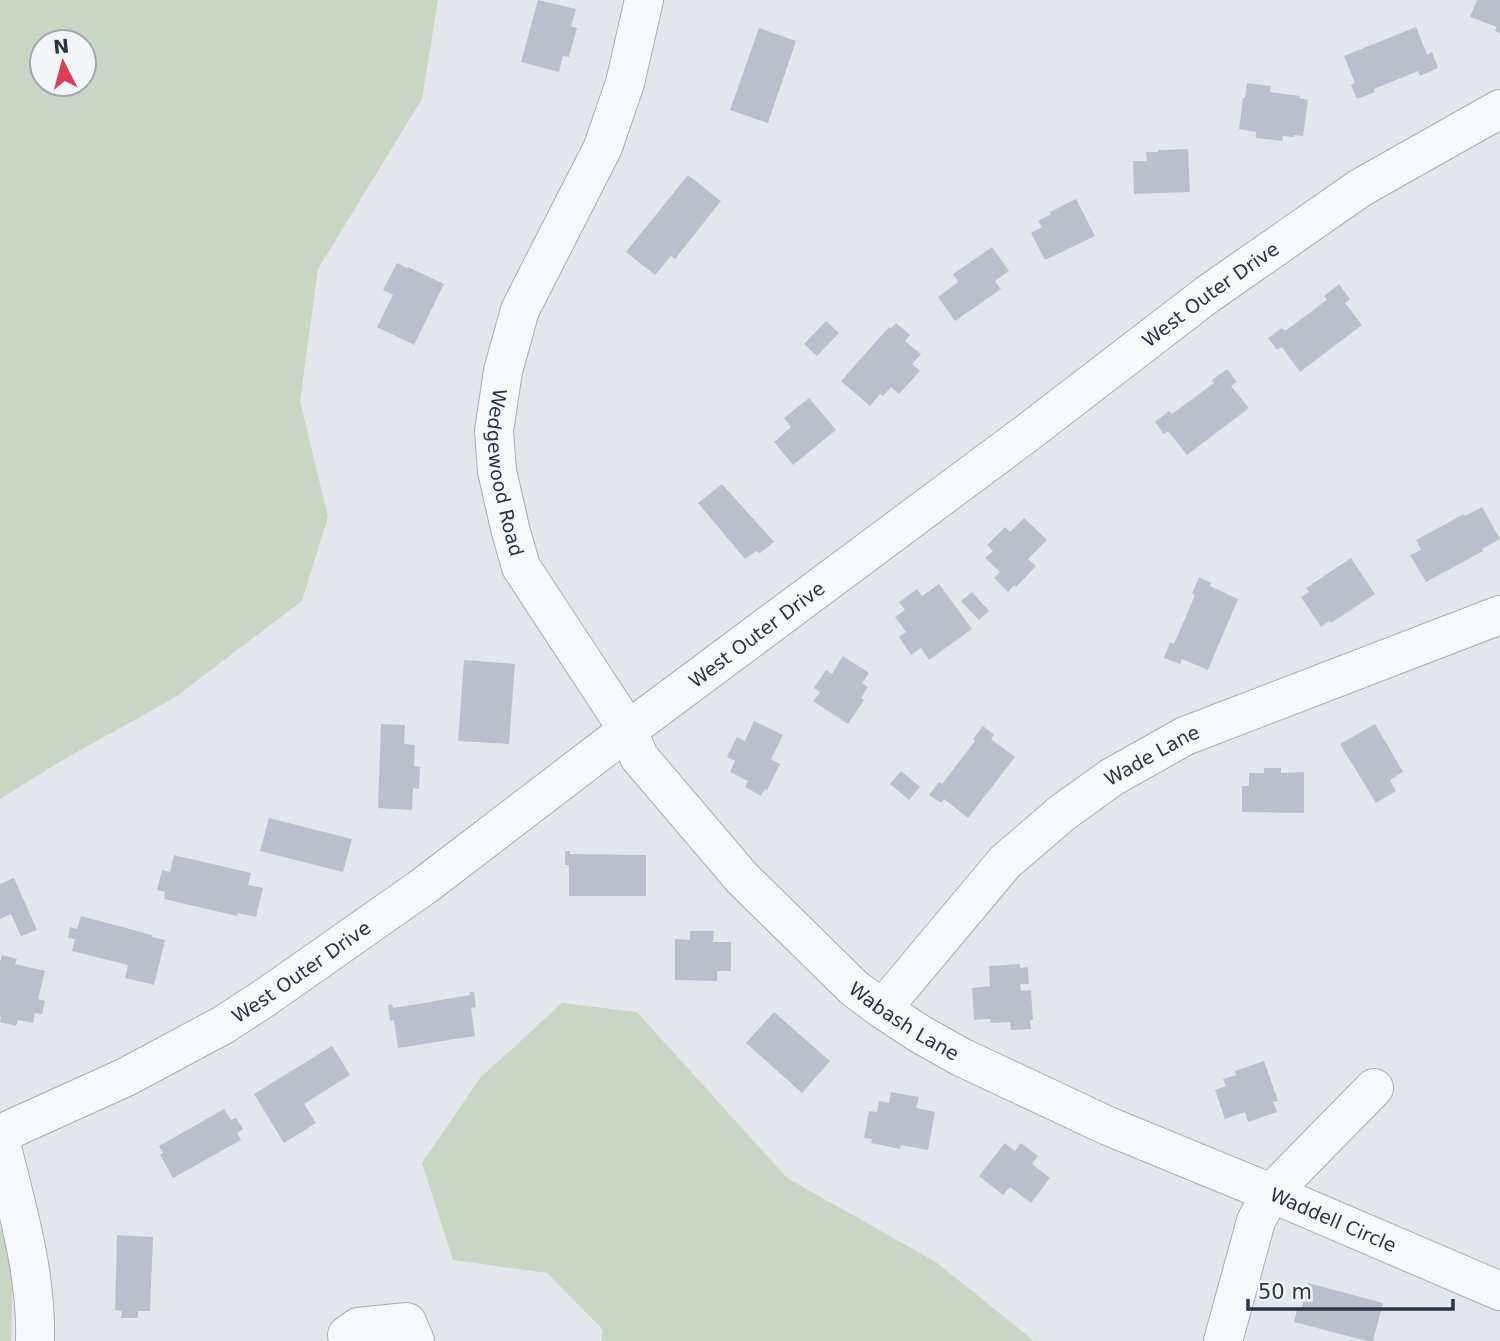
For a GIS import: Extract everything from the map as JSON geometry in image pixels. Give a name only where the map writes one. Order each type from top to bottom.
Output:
[{"type":"street","name":"Wedgewood Road","points":[[628,730],[521,567],[497,471],[494,431],[503,371],[520,310],[603,147],[625,83],[644,0]]},
{"type":"street","name":"West Outer Drive","points":[[0,1136],[126,1077],[223,1025],[266,997],[424,886],[1208,294],[1360,188],[1500,109]]},
{"type":"street","name":"Wade Lane","points":[[882,1009],[1005,862],[1062,813],[1112,777],[1185,736],[1500,615]]},
{"type":"street","name":"Wabash Lane","points":[[628,730],[639,757],[742,878],[854,988],[882,1009],[961,1057],[1108,1126],[1271,1194]]},
{"type":"street","points":[[1271,1194],[1374,1088]]},
{"type":"street","points":[[0,1136],[30,1264],[35,1341]]},
{"type":"street","name":"Waddell Circle","points":[[1223,1341],[1256,1221],[1271,1194],[1500,1292]]},
{"type":"street","points":[[348,1341],[348,1335],[358,1327],[407,1322],[415,1341]]},
{"type":"green space","points":[[0,0],[438,0],[422,99],[318,269],[300,401],[328,517],[302,601],[174,698],[61,761],[0,799]]},
{"type":"green space","points":[[562,1003],[637,1012],[787,1178],[936,1262],[1034,1341],[601,1341],[603,1330],[547,1273],[453,1260],[422,1163],[480,1078]]},
{"type":"green space","points":[[0,1226],[13,1267],[11,1341],[0,1341]]},
{"type":"building","points":[[538,0],[576,9],[571,26],[577,28],[569,57],[563,56],[559,72],[521,62]]},
{"type":"building","points":[[1477,0],[1500,0],[1500,33],[1495,31],[1497,27],[1470,17]]},
{"type":"building","points":[[1416,27],[1427,55],[1432,52],[1438,68],[1420,76],[1418,71],[1357,99],[1351,85],[1355,83],[1344,56]]},
{"type":"building","points":[[759,28],[796,41],[768,123],[730,110]]},
{"type":"building","points":[[1247,83],[1271,86],[1270,92],[1300,96],[1299,98],[1308,100],[1303,136],[1283,136],[1282,141],[1256,138],[1256,132],[1239,129]]},
{"type":"building","points":[[1188,149],[1190,192],[1134,194],[1133,161],[1147,161],[1146,152]]},
{"type":"building","points":[[688,175],[721,201],[675,259],[671,256],[655,275],[626,252]]},
{"type":"building","points":[[1076,199],[1095,236],[1045,260],[1031,233],[1042,227],[1038,221]]},
{"type":"building","points":[[992,247],[1009,271],[995,281],[1001,289],[955,321],[938,297],[958,282],[953,274]]},
{"type":"building","points":[[397,263],[444,284],[414,345],[377,327],[393,295],[383,290]]},
{"type":"building","points":[[1339,284],[1350,299],[1345,303],[1362,325],[1300,372],[1282,347],[1277,350],[1268,338],[1282,328],[1285,331],[1327,300],[1324,296]]},
{"type":"building","points":[[826,321],[839,333],[817,356],[804,344]]},
{"type":"building","points":[[896,323],[910,335],[905,341],[921,354],[912,364],[920,371],[899,394],[891,387],[883,396],[880,394],[870,406],[841,381],[889,327],[890,329]]},
{"type":"building","points":[[1227,369],[1237,382],[1231,386],[1249,408],[1187,455],[1168,431],[1164,434],[1155,422],[1169,411],[1172,414],[1214,383],[1212,380]]},
{"type":"building","points":[[809,398],[836,430],[793,465],[774,442],[791,427],[784,418]]},
{"type":"building","points":[[722,484],[774,542],[760,553],[756,551],[745,559],[698,503]]},
{"type":"building","points":[[1482,507],[1500,539],[1426,582],[1410,555],[1421,550],[1416,540]]},
{"type":"building","points":[[1024,518],[1047,540],[1028,559],[1036,566],[1008,592],[994,578],[1000,572],[985,558],[993,551],[987,545],[1005,527],[1010,532]]},
{"type":"building","points":[[1351,558],[1375,594],[1321,627],[1301,597],[1309,592],[1306,588]]},
{"type":"building","points":[[1199,577],[1211,583],[1210,586],[1238,599],[1208,670],[1182,659],[1180,664],[1164,658],[1170,642],[1174,644],[1195,595],[1192,594]]},
{"type":"building","points":[[939,584],[972,629],[929,660],[921,648],[911,655],[899,637],[906,632],[895,617],[905,610],[899,602],[917,589],[922,596]]},
{"type":"building","points":[[972,592],[989,611],[979,620],[961,601]]},
{"type":"building","points":[[843,656],[869,673],[862,683],[868,687],[861,698],[864,700],[848,724],[813,701],[820,692],[814,688],[826,670],[832,674]]},
{"type":"building","points":[[464,660],[515,664],[509,744],[458,741]]},
{"type":"building","points":[[754,721],[783,735],[771,759],[780,764],[761,796],[745,787],[748,781],[730,772],[735,761],[727,757],[737,737],[745,741]]},
{"type":"building","points":[[381,724],[405,725],[404,744],[415,745],[414,766],[420,767],[419,789],[413,788],[412,810],[378,808]]},
{"type":"building","points":[[1375,724],[1403,772],[1390,780],[1396,791],[1376,803],[1340,744]]},
{"type":"building","points":[[983,726],[994,735],[991,739],[1015,757],[968,818],[944,799],[941,803],[929,795],[939,782],[942,784],[975,741],[973,739]]},
{"type":"building","points":[[1264,768],[1281,768],[1281,773],[1304,772],[1304,813],[1242,812],[1242,786],[1249,786],[1249,773],[1264,773]]},
{"type":"building","points":[[901,771],[920,787],[909,800],[890,784]]},
{"type":"building","points":[[269,818],[352,839],[343,872],[260,851]]},
{"type":"building","points":[[565,851],[570,851],[570,854],[646,855],[646,896],[569,896],[569,865],[565,865]]},
{"type":"building","points":[[174,855],[251,873],[248,885],[263,888],[256,917],[238,913],[237,916],[164,899],[165,892],[157,890],[162,870],[170,872]]},
{"type":"building","points":[[14,878],[37,930],[21,936],[11,914],[0,919],[0,884]]},
{"type":"building","points":[[81,916],[165,940],[154,985],[125,978],[128,965],[72,951],[75,939],[68,938],[70,927],[77,929]]},
{"type":"building","points":[[690,931],[714,931],[713,942],[731,942],[731,971],[717,971],[717,981],[675,980],[675,939],[690,940]]},
{"type":"building","points":[[2,955],[17,959],[15,964],[45,971],[38,999],[45,1001],[42,1014],[35,1013],[33,1023],[18,1020],[16,1026],[0,1022]]},
{"type":"building","points":[[1020,964],[1020,968],[1028,967],[1029,984],[1020,984],[1021,991],[1031,990],[1031,1029],[1011,1030],[1010,1022],[974,1020],[972,988],[990,986],[989,966]]},
{"type":"building","points":[[469,992],[474,992],[476,1007],[471,1008],[475,1036],[398,1048],[394,1020],[390,1021],[388,1005],[392,1004],[393,1008],[470,995]]},
{"type":"building","points":[[774,1012],[830,1061],[802,1093],[746,1043]]},
{"type":"building","points":[[332,1046],[350,1075],[304,1104],[316,1123],[284,1143],[254,1094]]},
{"type":"building","points":[[1264,1061],[1278,1101],[1273,1102],[1277,1112],[1248,1122],[1245,1112],[1225,1119],[1215,1090],[1226,1086],[1223,1079],[1236,1075],[1235,1071]]},
{"type":"building","points":[[891,1092],[919,1097],[916,1108],[935,1112],[928,1150],[901,1145],[900,1149],[871,1143],[872,1139],[864,1138],[869,1111],[877,1112],[879,1101],[889,1103]]},
{"type":"building","points":[[224,1109],[231,1120],[236,1118],[243,1129],[237,1133],[241,1140],[173,1178],[160,1155],[163,1153],[159,1146]]},
{"type":"building","points":[[1005,1143],[1015,1151],[1021,1143],[1038,1156],[1032,1164],[1050,1178],[1031,1203],[1010,1187],[1003,1195],[979,1176]]},
{"type":"building","points":[[117,1235],[153,1237],[150,1311],[138,1311],[138,1318],[121,1318],[122,1311],[115,1310]]},
{"type":"building","points":[[1308,1283],[1383,1303],[1373,1341],[1294,1322],[1297,1310],[1301,1311]]}]
